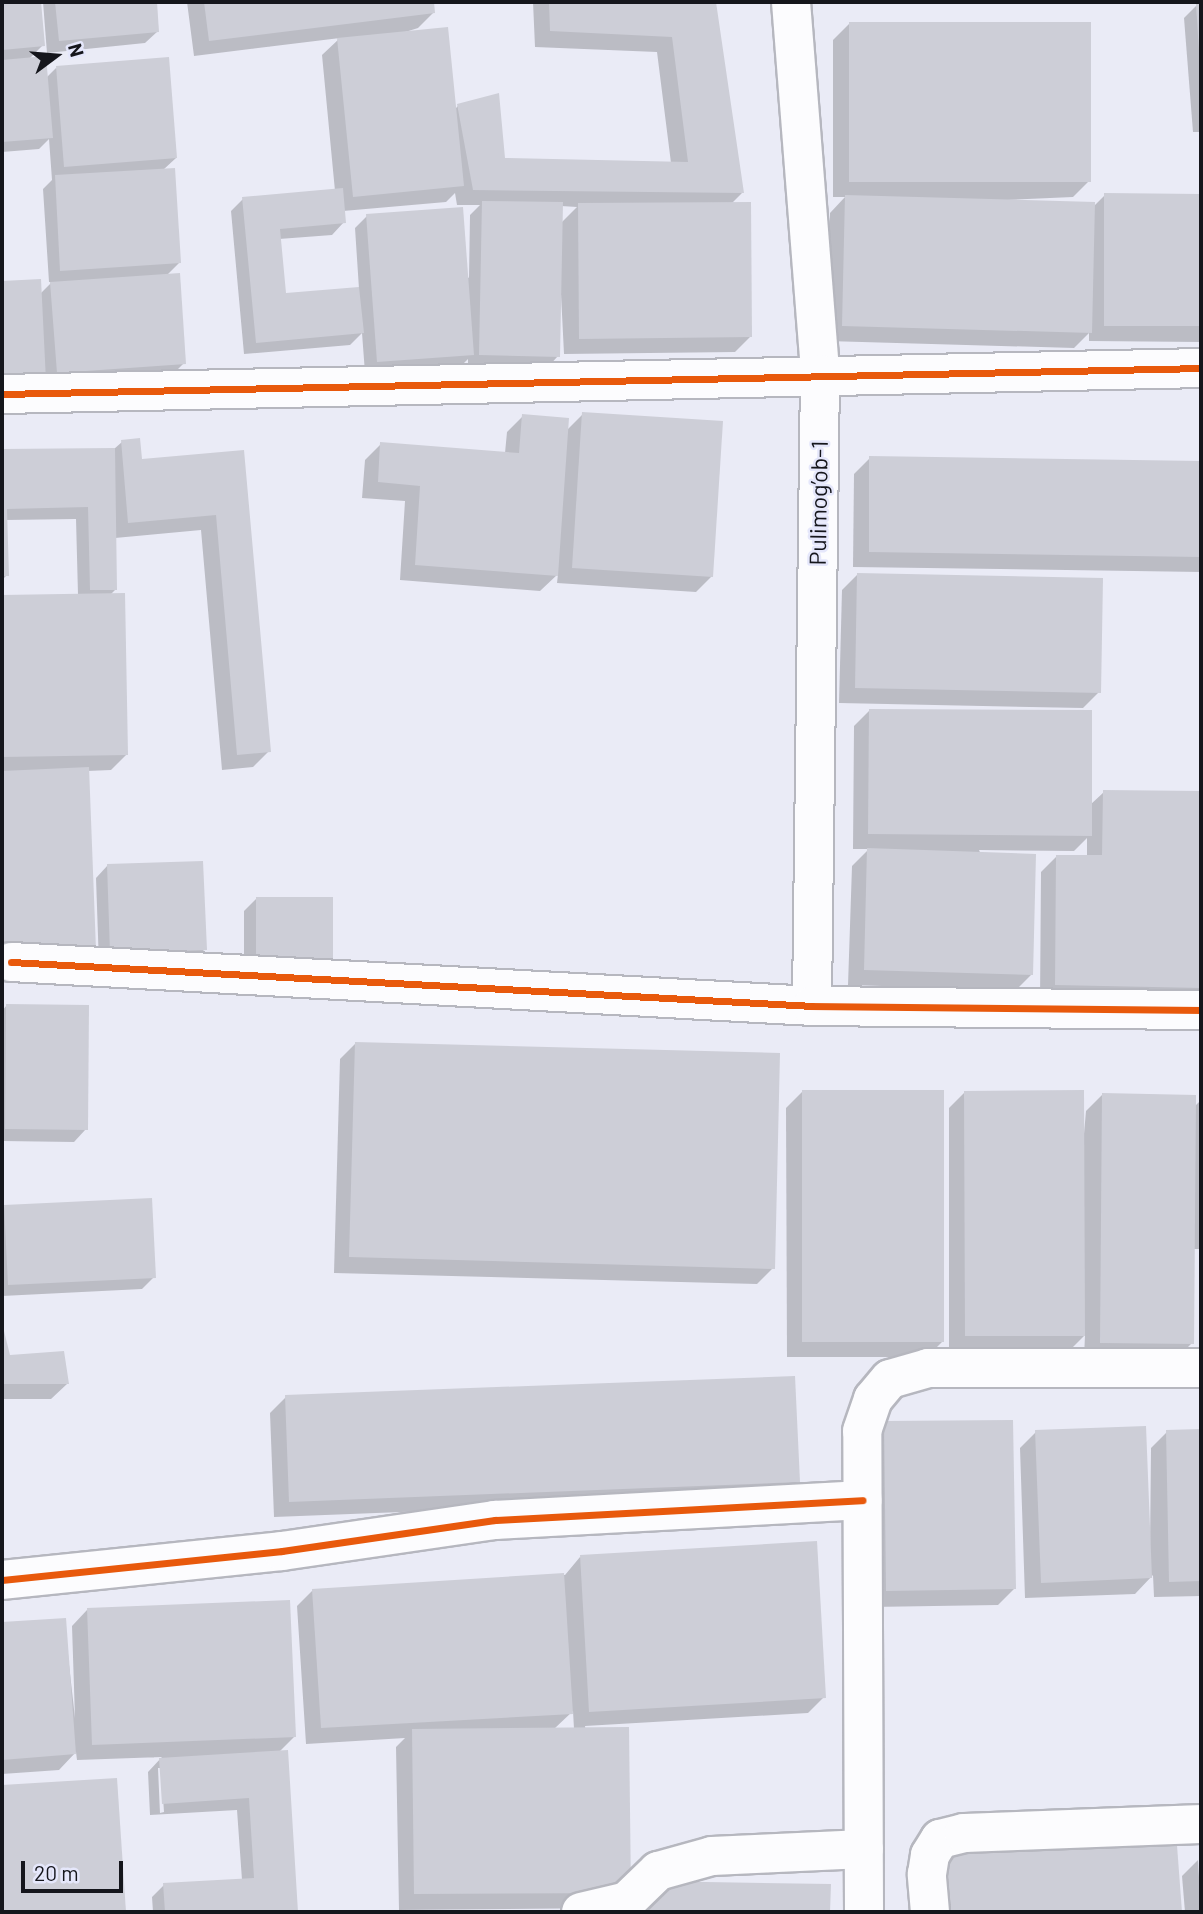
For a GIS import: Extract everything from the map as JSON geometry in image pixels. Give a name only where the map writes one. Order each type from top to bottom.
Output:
[{"type":"street","name":"Pulimog’ob-1","points":[[791,2],[820,374],[812,1006]]},
{"type":"street","points":[[2,394],[820,374],[1201,368]]},
{"type":"street","points":[[11,962],[812,1006],[1201,1010]]},
{"type":"street","points":[[864,1912],[862,1431],[873,1399],[890,1379],[928,1368],[1201,1368]]},
{"type":"street","points":[[2,1580],[282,1551],[495,1520],[862,1500]]},
{"type":"street","points":[[930,1912],[927,1874],[930,1855],[940,1839],[964,1833],[1201,1824]]},
{"type":"street","points":[[581,1912],[627,1901],[659,1871],[712,1856],[864,1849]]},
{"type":"building","points":[[2,2],[41,2],[45,46],[2,50]]},
{"type":"building","points":[[55,2],[157,2],[159,32],[59,41]]},
{"type":"building","points":[[204,2],[434,2],[435,13],[209,41]]},
{"type":"building","points":[[549,2],[716,2],[744,193],[473,190],[457,104],[499,93],[505,158],[688,162],[672,37],[550,31]]},
{"type":"building","points":[[1196,4],[1201,4],[1201,50],[1199,50]]},
{"type":"building","points":[[849,22],[1091,22],[1091,182],[849,182]]},
{"type":"building","points":[[448,27],[464,186],[353,197],[337,38]]},
{"type":"building","points":[[46,56],[53,138],[2,142],[2,60]]},
{"type":"building","points":[[169,57],[177,158],[64,167],[56,66]]},
{"type":"building","points":[[175,168],[181,263],[60,271],[55,175]]},
{"type":"building","points":[[343,188],[346,223],[280,229],[286,293],[359,287],[364,333],[256,343],[242,197]]},
{"type":"building","points":[[1104,193],[1201,194],[1201,326],[1104,326]]},
{"type":"building","points":[[845,195],[1095,202],[1092,333],[842,326]]},
{"type":"building","points":[[482,201],[563,202],[560,357],[479,355]]},
{"type":"building","points":[[751,202],[752,337],[579,339],[578,203]]},
{"type":"building","points":[[463,207],[474,355],[377,362],[366,214]]},
{"type":"building","points":[[180,273],[186,364],[57,373],[50,282]]},
{"type":"building","points":[[41,279],[46,381],[2,383],[2,281]]},
{"type":"building","points":[[582,412],[723,421],[713,577],[572,568]]},
{"type":"building","points":[[522,414],[569,418],[558,576],[415,565],[420,486],[378,482],[380,442],[519,453]]},
{"type":"building","points":[[140,438],[142,459],[244,450],[271,752],[237,755],[216,515],[128,523],[121,440]]},
{"type":"building","points":[[115,448],[117,590],[90,590],[88,507],[7,509],[9,576],[2,576],[2,449]]},
{"type":"building","points":[[869,456],[1201,461],[1201,557],[869,552]]},
{"type":"building","points":[[857,573],[1103,578],[1101,693],[855,688]]},
{"type":"building","points":[[125,593],[128,755],[2,757],[2,595]]},
{"type":"building","points":[[869,709],[1092,710],[1092,836],[868,834]]},
{"type":"building","points":[[89,767],[96,950],[2,953],[2,771]]},
{"type":"building","points":[[1103,790],[1201,791],[1201,988],[1055,985],[1056,855],[1102,855]]},
{"type":"building","points":[[867,848],[1036,854],[1033,975],[864,970]]},
{"type":"building","points":[[203,861],[207,950],[110,953],[107,864]]},
{"type":"building","points":[[256,897],[333,897],[333,967],[256,967]]},
{"type":"building","points":[[6,1004],[89,1005],[88,1130],[5,1129]]},
{"type":"building","points":[[355,1042],[780,1053],[775,1269],[349,1257]]},
{"type":"building","points":[[802,1090],[944,1090],[944,1342],[802,1342]]},
{"type":"building","points":[[1084,1090],[1085,1336],[965,1336],[964,1091]]},
{"type":"building","points":[[1102,1093],[1196,1095],[1194,1344],[1100,1343]]},
{"type":"building","points":[[152,1198],[156,1278],[8,1285],[4,1205]]},
{"type":"building","points":[[2,1323],[10,1355],[64,1351],[69,1384],[2,1384]]},
{"type":"building","points":[[795,1376],[800,1482],[289,1502],[285,1395]]},
{"type":"building","points":[[1013,1420],[1016,1589],[886,1591],[884,1421]]},
{"type":"building","points":[[1146,1426],[1152,1578],[1041,1583],[1035,1430]]},
{"type":"building","points":[[1201,1429],[1201,1581],[1169,1582],[1166,1430]]},
{"type":"building","points":[[817,1541],[826,1698],[589,1712],[580,1555]]},
{"type":"building","points":[[564,1573],[573,1714],[321,1728],[312,1589]]},
{"type":"building","points":[[290,1600],[296,1737],[92,1745],[87,1608]]},
{"type":"building","points":[[66,1618],[76,1754],[2,1760],[2,1622]]},
{"type":"building","points":[[629,1727],[631,1893],[414,1894],[412,1729]]},
{"type":"building","points":[[288,1750],[298,1912],[165,1912],[163,1883],[254,1878],[249,1798],[162,1804],[159,1758]]},
{"type":"building","points":[[117,1778],[126,1912],[2,1912],[2,1785]]},
{"type":"building","points":[[1176,1832],[1182,1912],[949,1912],[944,1851]]},
{"type":"building","points":[[647,1881],[831,1884],[830,1912],[646,1912]]},
{"type":"cycle path","points":[[2,394],[1201,368]]},
{"type":"cycle path","points":[[11,962],[812,1006],[1201,1010]]},
{"type":"cycle path","points":[[2,1580],[282,1551],[495,1520],[862,1500]]}]
